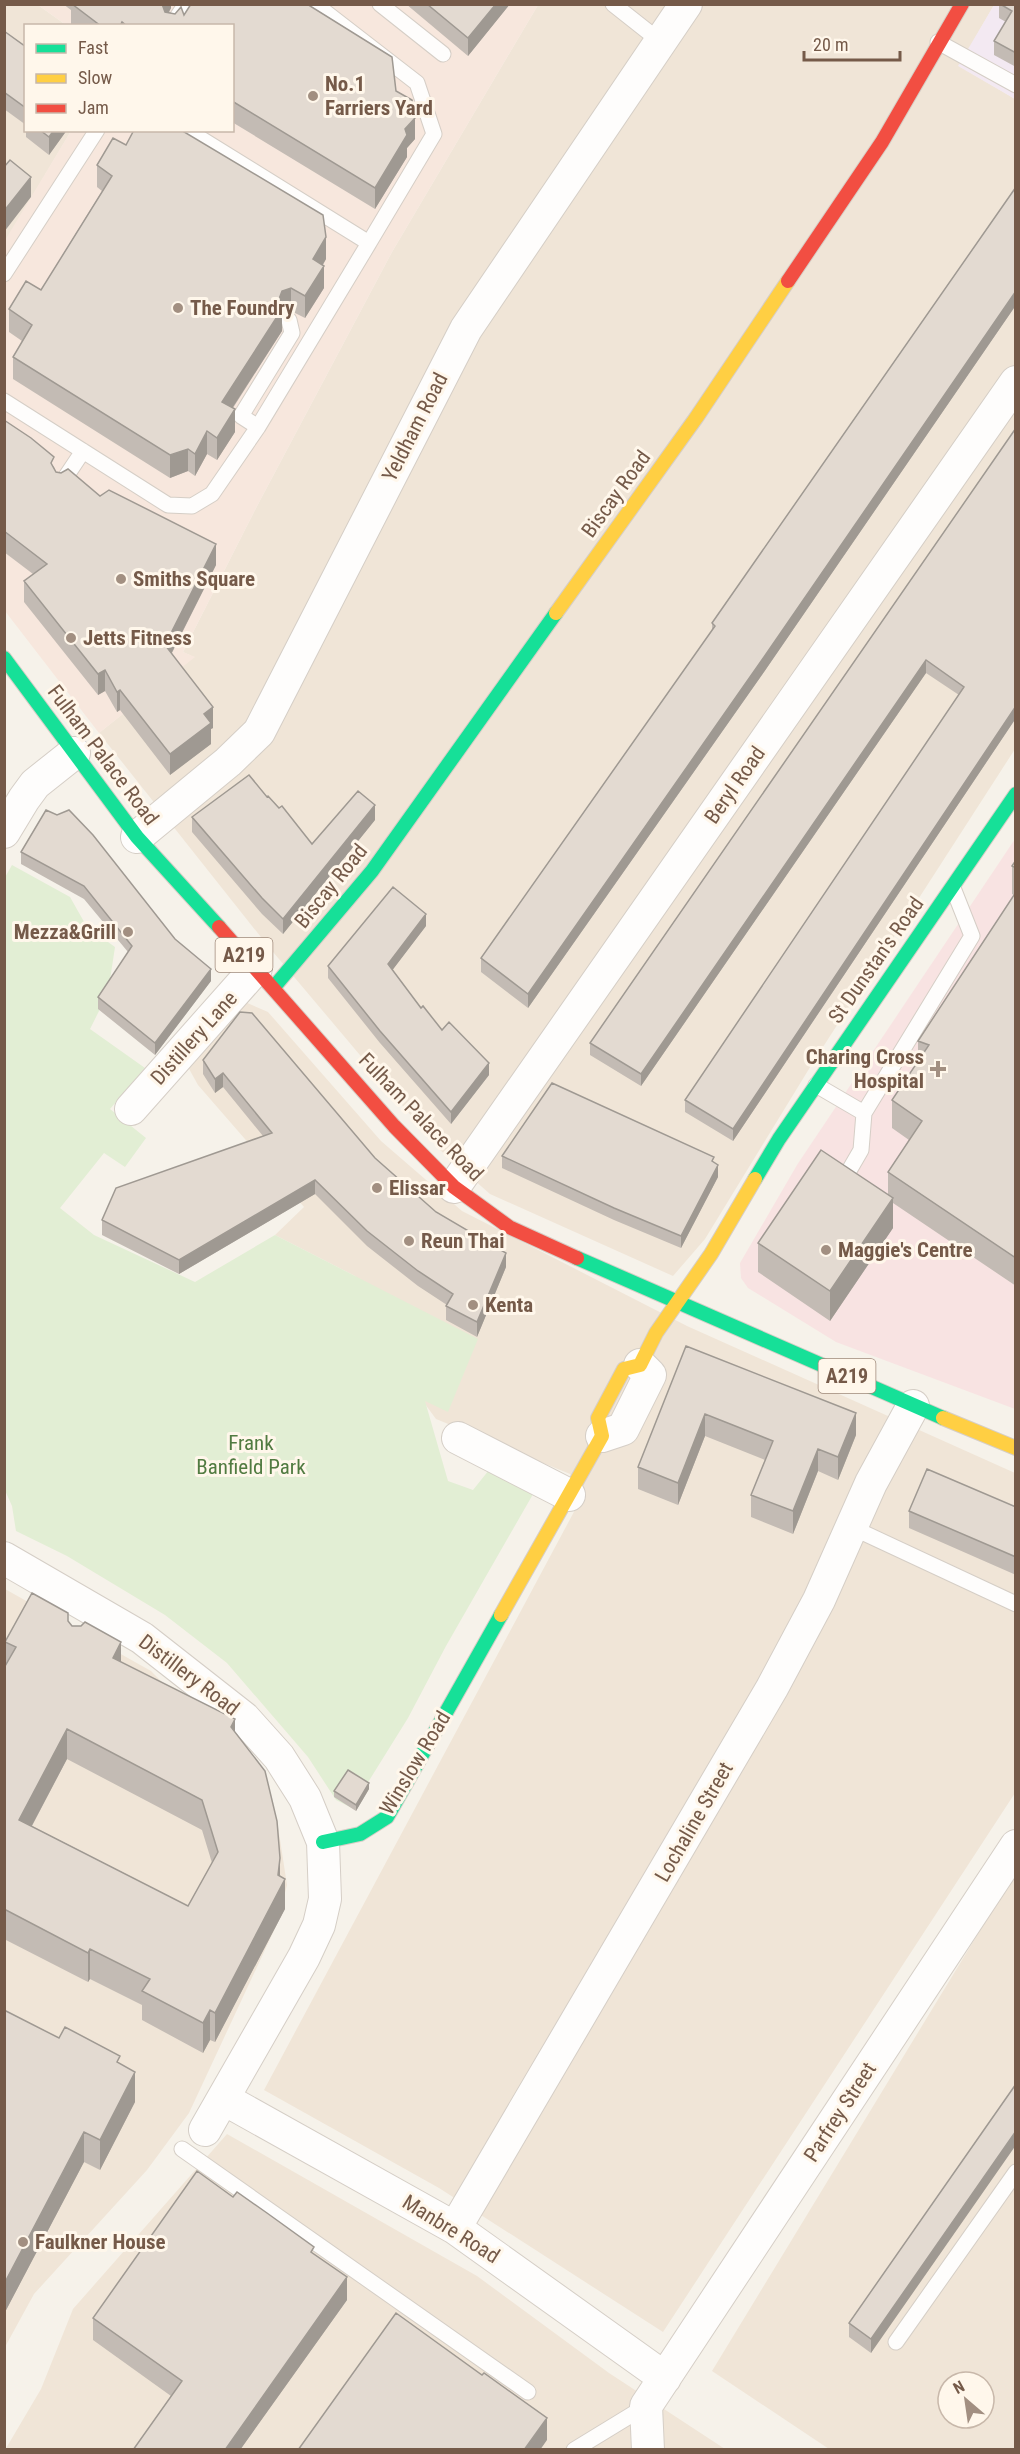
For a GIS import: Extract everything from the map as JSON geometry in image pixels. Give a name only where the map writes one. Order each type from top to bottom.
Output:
[{"type":"street","name":"Yeldham Road","points":[[137,837],[228,762],[259,732],[466,329],[686,4]]},
{"type":"street","name":"Biscay Road","points":[[265,978],[372,871],[696,418],[882,142],[962,4]]},
{"type":"street","name":"Beryl Road","points":[[454,1187],[1016,382]]},
{"type":"street","name":"Fulham Palace Road","points":[[4,658],[137,837],[265,978],[394,1126],[454,1187],[509,1227],[678,1304],[716,1317],[913,1406],[1016,1448]]},
{"type":"street","points":[[4,832],[35,784],[74,753]]},
{"type":"street","name":"St Dunstan's Road","points":[[678,1304],[711,1254],[779,1139],[1016,794]]},
{"type":"street","name":"Distillery Lane","points":[[131,1109],[265,978]]},
{"type":"street","name":"Winslow Road","points":[[323,1842],[360,1834],[387,1817],[414,1765],[602,1436],[623,1429],[650,1375],[640,1365],[656,1333],[678,1304]]},
{"type":"street","name":"Lochaline Street","points":[[455,2228],[772,1688],[819,1600],[871,1483],[913,1406]]},
{"type":"street","points":[[458,1438],[569,1495]]},
{"type":"street","name":"Distillery Road","points":[[4,1558],[93,1621],[142,1638],[244,1718],[279,1757],[305,1798],[323,1842]]},
{"type":"street","points":[[194,2140],[224,2099],[304,1957],[319,1925],[325,1899],[323,1842]]},
{"type":"street","name":"Parfrey Street","points":[[645,2406],[1016,1846]]},
{"type":"street","name":"Manbre Road","points":[[224,2099],[455,2228],[665,2378]]},
{"type":"street","points":[[645,2406],[648,2450]]},
{"type":"lane","points":[[172,24],[186,4]]},
{"type":"lane","points":[[4,401],[168,505],[192,507],[212,494],[258,427],[434,134],[417,83],[315,4]]},
{"type":"lane","points":[[380,4],[443,54]]},
{"type":"lane","points":[[614,4],[661,42]]},
{"type":"lane","points":[[938,42],[1016,85]]},
{"type":"lane","points":[[4,274],[96,132]]},
{"type":"lane","points":[[190,132],[369,243]]},
{"type":"lane","points":[[258,427],[241,416],[291,333],[289,320]]},
{"type":"lane","points":[[61,484],[83,451]]},
{"type":"lane","points":[[843,1181],[861,1150],[864,1113],[972,936],[953,886]]},
{"type":"lane","points":[[816,1084],[864,1113]]},
{"type":"lane","points":[[850,1527],[1016,1604]]},
{"type":"lane","points":[[194,2140],[528,2392]]},
{"type":"lane","points":[[896,2342],[1016,2172]]},
{"type":"lane","points":[[574,2450],[645,2406]]},
{"type":"shaded area","points":[[5,5],[38,5],[65,24],[24,24],[24,132],[70,132],[5,242]]},
{"type":"shaded area","points":[[38,5],[538,5],[392,252],[256,508],[183,652],[195,657],[99,733],[5,611],[4,242],[70,132],[234,132],[234,24],[65,24]]},
{"type":"shaded area","points":[[538,5],[994,5],[959,66],[1015,99],[1015,749],[812,1064],[705,1239],[673,1276],[490,1194],[440,1150],[268,946],[99,733],[194,657],[183,652],[256,508],[392,252]]},
{"type":"shaded area","points":[[994,5],[1015,5],[1015,99],[958,66]]},
{"type":"shaded area","name":"Charing Cross Hospital","points":[[1015,839],[1015,1409],[836,1342],[748,1288],[741,1278],[740,1263],[797,1165]]},
{"type":"shaded area","points":[[245,1002],[268,1012],[381,1141],[462,1211],[687,1326],[1015,1473],[1015,1793],[663,2332],[439,2188],[264,2090],[583,1495],[570,1474],[436,1419],[411,1385],[355,1276],[275,1235],[304,1207],[198,1085],[188,1067]]},
{"type":"shaded area","points":[[5,1589],[151,1671],[233,1754],[277,1820],[287,1885],[277,1924],[189,2113],[147,2170],[34,2294],[5,2347]]},
{"type":"shaded area","points":[[1015,1873],[1015,2449],[829,2449],[712,2371]]},
{"type":"shaded area","points":[[227,2134],[477,2276],[609,2373],[725,2449],[5,2450],[41,2389],[73,2309]]},
{"type":"green space","name":"Frank Banfield Park","points":[[12,865],[70,897],[87,927],[115,947],[108,993],[90,1029],[145,1068],[110,1109],[146,1138],[125,1167],[104,1153],[60,1208],[94,1235],[195,1282],[275,1235],[478,1339],[448,1412],[425,1401],[448,1481],[473,1490],[493,1465],[536,1489],[446,1646],[408,1718],[352,1808],[336,1800],[308,1757],[227,1663],[165,1615],[67,1556],[16,1531],[12,1506],[4,1488],[4,879]]},
{"type":"building","name":"No.1 Farriers Yard","points":[[72,4],[162,4],[165,12],[175,14],[181,7],[184,15],[191,4],[307,4],[392,57],[396,91],[412,100],[415,118],[405,129],[407,135],[375,188],[234,102],[234,24],[124,24],[122,22],[121,24],[98,24]]},
{"type":"building","points":[[427,4],[496,4],[468,38]]},
{"type":"building","points":[[1000,4],[1016,4],[1016,53],[994,41],[1012,11]]},
{"type":"building","points":[[4,31],[24,46],[24,107],[4,92]]},
{"type":"building","points":[[43,132],[53,132],[49,137]]},
{"type":"building","name":"The Foundry","points":[[133,132],[184,132],[323,215],[326,237],[313,259],[324,266],[305,296],[291,288],[282,291],[279,299],[282,309],[222,402],[235,409],[217,438],[207,431],[195,454],[188,449],[170,455],[13,357],[32,325],[9,309],[26,281],[41,290],[112,176],[97,165],[113,138],[126,145]]},
{"type":"building","points":[[10,160],[31,177],[4,211],[4,167]]},
{"type":"building","points":[[1016,187],[1016,291],[528,994],[481,958],[715,626],[712,623]]},
{"type":"building","name":"Smiths Square","points":[[4,420],[54,457],[51,463],[56,472],[61,473],[68,469],[100,496],[109,490],[216,544],[165,645],[213,707],[204,714],[211,723],[170,754],[120,690],[117,692],[105,670],[98,674],[24,581],[47,564],[4,531]]},
{"type":"building","points":[[1016,428],[1016,706],[733,1129],[685,1100],[964,687],[926,660],[641,1074],[590,1043]]},
{"type":"building","points":[[249,775],[267,797],[279,808],[282,806],[312,844],[358,791],[375,805],[283,919],[192,817]]},
{"type":"building","points":[[46,810],[57,815],[69,810],[93,835],[175,939],[211,969],[155,1043],[98,997],[132,946],[84,886],[21,852]]},
{"type":"building","points":[[393,887],[426,914],[388,964],[421,1008],[423,1006],[442,1030],[449,1022],[489,1063],[451,1112],[380,1031],[328,966]]},
{"type":"building","name":"Charing Cross Hospital","points":[[1016,892],[1016,1258],[888,1172],[922,1121],[892,1100],[929,1045],[918,1041]]},
{"type":"building","points":[[240,1012],[252,1013],[375,1158],[436,1212],[506,1253],[477,1322],[446,1306],[453,1294],[418,1271],[367,1231],[315,1180],[179,1260],[102,1220],[116,1188],[272,1133],[223,1073],[215,1079],[203,1060]]},
{"type":"building","points":[[552,1083],[714,1157],[712,1161],[718,1165],[681,1236],[502,1156]]},
{"type":"building","name":"Maggie's Centre","points":[[821,1150],[893,1198],[830,1291],[758,1243]]},
{"type":"building","points":[[686,1346],[856,1413],[838,1457],[818,1449],[793,1511],[751,1495],[773,1441],[705,1414],[678,1483],[638,1467]]},
{"type":"building","points":[[927,1469],[1016,1507],[1016,1557],[909,1511]]},
{"type":"building","points":[[32,1593],[68,1613],[68,1621],[72,1626],[81,1626],[85,1622],[121,1642],[113,1658],[235,1719],[231,1727],[265,1771],[277,1821],[280,1858],[278,1875],[285,1879],[215,2013],[210,2010],[203,2023],[142,1991],[150,1979],[90,1949],[88,1953],[4,1909],[4,1668],[16,1647],[5,1642]],"holes":[[[67,1729],[202,1800],[218,1852],[188,1906],[19,1820]]]},
{"type":"building","points":[[348,1770],[369,1783],[356,1805],[334,1791]]},
{"type":"building","name":"Faulkner House","points":[[4,2010],[59,2038],[65,2027],[120,2056],[117,2062],[135,2072],[100,2140],[84,2132],[4,2284]]},
{"type":"building","points":[[1016,2084],[1016,2131],[871,2339],[849,2323]]},
{"type":"building","points":[[197,2171],[233,2197],[237,2192],[267,2213],[314,2247],[311,2252],[347,2277],[225,2450],[133,2450],[182,2381],[93,2318]]},
{"type":"building","points":[[396,2313],[482,2375],[484,2373],[547,2418],[524,2450],[298,2450]]},
{"type":"traffic: fast","points":[[274,987],[372,871],[556,613]]},
{"type":"traffic: fast","points":[[4,658],[137,837],[219,927]]},
{"type":"traffic: fast","points":[[755,1179],[779,1139],[1016,794]]},
{"type":"traffic: fast","points":[[577,1258],[943,1418]]},
{"type":"traffic: fast","points":[[323,1842],[360,1834],[387,1817],[501,1615]]},
{"type":"traffic: slow","points":[[556,613],[696,418],[788,281]]},
{"type":"traffic: slow","points":[[501,1615],[602,1436],[598,1418],[624,1369],[640,1365],[656,1333],[711,1254],[755,1179]]},
{"type":"traffic: slow","points":[[943,1418],[1016,1448]]},
{"type":"traffic: jam","points":[[788,281],[882,142],[962,4]]},
{"type":"traffic: jam","points":[[219,927],[394,1126],[454,1187],[509,1227],[577,1258]]},
{"type":"place","name":"No.1 Farriers Yard","points":[[313,96]]},
{"type":"place","name":"The Foundry","points":[[178,308]]},
{"type":"place","name":"Smiths Square","points":[[121,579]]},
{"type":"place","name":"Jetts Fitness","points":[[71,638]]},
{"type":"place","name":"Mezza&Grill","points":[[128,932]]},
{"type":"place","name":"Charing Cross Hospital","points":[[938,1069]]},
{"type":"place","name":"Elissar","points":[[377,1188]]},
{"type":"place","name":"Reun Thai","points":[[409,1241]]},
{"type":"place","name":"Maggie's Centre","points":[[826,1250]]},
{"type":"place","name":"Kenta","points":[[473,1305]]},
{"type":"place","name":"Faulkner House","points":[[23,2242]]}]
